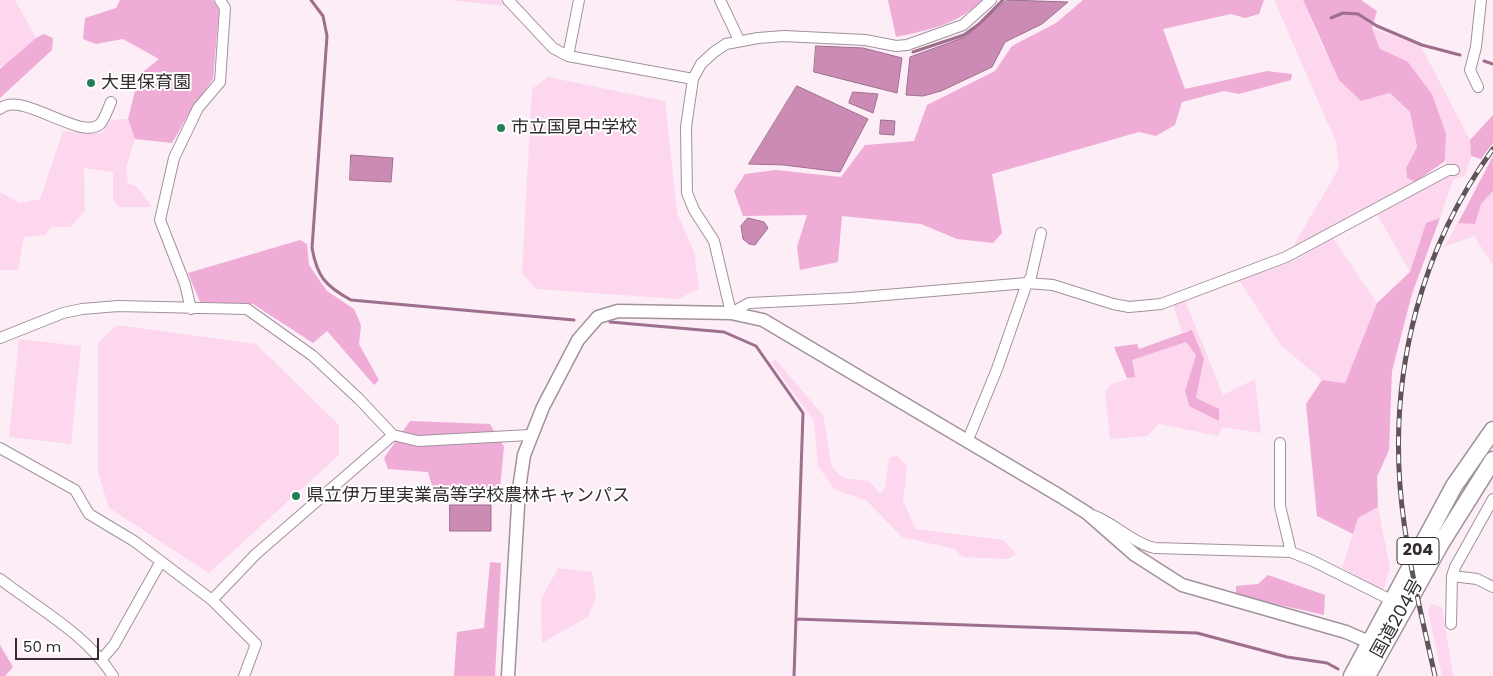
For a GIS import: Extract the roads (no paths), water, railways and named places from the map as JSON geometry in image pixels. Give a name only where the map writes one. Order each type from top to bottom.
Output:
[{"type":"highway","name":"国道204号","points":[[1366,676],[1391,600],[1454,486],[1493,430]]},
{"type":"highway","name":"国道204号","points":[[1352,676],[1376,645],[1493,460]]},
{"type":"street","points":[[191,309],[185,284],[160,220],[174,158],[198,108],[220,82],[224,8],[220,0]]},
{"type":"street","points":[[508,0],[553,48],[568,56],[694,79]]},
{"type":"street","points":[[568,56],[579,0]]},
{"type":"street","points":[[720,0],[739,40]]},
{"type":"street","points":[[731,313],[714,241],[694,210],[687,193],[686,127],[694,79],[701,64],[714,52],[739,40],[784,36],[865,40],[896,46],[907,45],[963,25],[991,0]]},
{"type":"street","points":[[1478,87],[1470,70],[1476,47],[1481,0]]},
{"type":"street","points":[[0,109],[12,104],[46,113],[75,127],[96,126],[101,123],[111,102]]},
{"type":"street","points":[[731,313],[749,303],[850,298],[1027,283],[1053,285],[1113,304],[1130,307],[1161,304],[1286,257],[1448,170],[1454,170]]},
{"type":"street","points":[[967,442],[997,369],[1027,283],[1031,277],[1041,233]]},
{"type":"street","points":[[0,338],[63,314],[82,309],[118,306],[247,309],[254,312],[313,356],[359,399],[393,435],[418,441],[530,435]]},
{"type":"street","points":[[508,676],[519,489],[524,455],[530,435],[578,340],[598,317],[608,312],[630,310],[731,313],[763,320],[1086,513],[1135,555],[1182,585],[1346,632],[1376,645]]},
{"type":"street","points":[[212,600],[256,554],[393,435]]},
{"type":"street","points":[[1280,443],[1280,506],[1291,552]]},
{"type":"street","points":[[0,448],[75,490],[89,514],[134,541],[160,563],[212,600],[256,644],[244,676]]},
{"type":"street","points":[[1451,624],[1452,576],[1493,499]]},
{"type":"street","points":[[1086,513],[1109,521],[1142,545],[1155,548],[1291,552],[1391,600]]},
{"type":"street","points":[[102,659],[114,645],[160,563]]},
{"type":"street","points":[[1452,576],[1477,580],[1493,586]]},
{"type":"street","points":[[0,579],[82,639],[102,659],[113,676]]},
{"type":"waterway","points":[[311,0],[323,16],[327,36],[312,248],[317,266],[324,279],[335,290],[351,300],[574,320]]},
{"type":"waterway","points":[[913,52],[964,35],[979,24],[1003,0]]},
{"type":"waterway","points":[[1331,18],[1343,13],[1358,14],[1377,26],[1422,45],[1460,55]]},
{"type":"waterway","points":[[1484,61],[1493,64]]},
{"type":"waterway","points":[[610,322],[724,332],[756,346],[803,413],[794,676]]},
{"type":"waterway","points":[[796,619],[1197,633],[1287,657],[1327,663],[1338,669]]},
{"type":"railway","points":[[1435,676],[1414,581],[1402,510],[1398,441],[1401,397],[1407,352],[1416,309],[1430,267],[1447,226],[1468,187],[1493,149]]},
{"type":"place","name":"大里保育園","points":[[91,83]]},
{"type":"place","name":"市立国見中学校","points":[[501,128]]},
{"type":"place","name":"県立伊万里実業高等学校農林キャンパス","points":[[296,496]]}]
